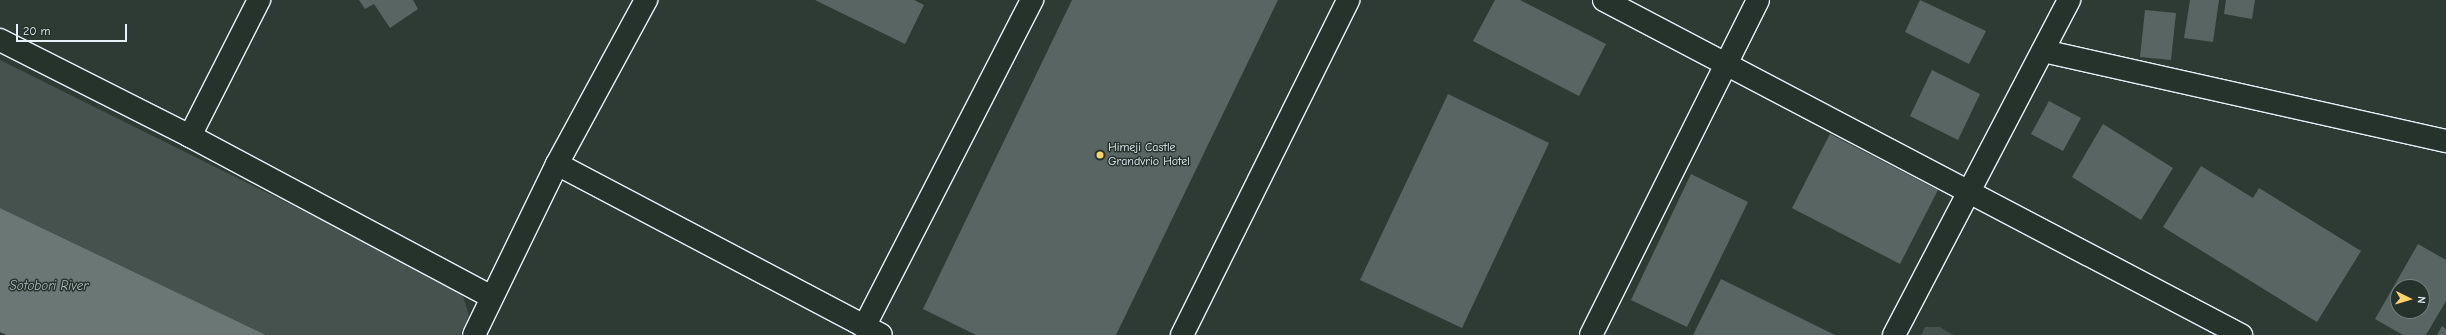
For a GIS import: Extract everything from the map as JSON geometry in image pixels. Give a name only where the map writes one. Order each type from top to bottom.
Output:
[{"type":"street","points":[[190,136],[259,0]]},
{"type":"street","points":[[474,335],[556,164],[646,0]]},
{"type":"street","points":[[556,164],[872,331],[1032,0]]},
{"type":"street","points":[[1182,335],[1348,0]]},
{"type":"street","points":[[1604,0],[1970,191],[2241,335]]},
{"type":"street","points":[[1592,335],[1725,63],[1758,0]]},
{"type":"street","points":[[1894,335],[2069,0]]},
{"type":"street","points":[[0,40],[190,136],[492,297]]},
{"type":"street","points":[[2042,52],[2446,141]]},
{"type":"shaded area","points":[[0,60],[461,289],[469,316],[460,335],[266,335],[0,208]]},
{"type":"shaded area","points":[[1925,327],[1940,327],[1953,335],[1921,335]]},
{"type":"water","name":"Sotobori River","points":[[0,208],[266,335],[6,335],[0,332]]},
{"type":"building","points":[[359,0],[413,0],[418,9],[390,28],[374,4],[365,9]]},
{"type":"building","points":[[815,0],[914,0],[924,5],[905,44]]},
{"type":"building","name":"Himeji Castle Grandvrio Hotel","points":[[1072,0],[1278,0],[1116,335],[976,335],[923,309]]},
{"type":"building","points":[[1495,0],[1520,0],[1606,44],[1579,96],[1473,41]]},
{"type":"building","points":[[1920,0],[1986,31],[1969,64],[1905,32]]},
{"type":"building","points":[[2190,0],[2219,0],[2213,42],[2184,38]]},
{"type":"building","points":[[2226,0],[2255,0],[2252,19],[2224,14]]},
{"type":"building","points":[[2145,10],[2176,13],[2171,60],[2140,57]]},
{"type":"building","points":[[1932,70],[1980,94],[1958,140],[1910,116]]},
{"type":"building","points":[[1448,94],[1549,143],[1462,328],[1360,280]]},
{"type":"building","points":[[2049,101],[2081,118],[2063,151],[2031,134]]},
{"type":"building","points":[[2103,124],[2173,168],[2141,220],[2072,177]]},
{"type":"building","points":[[1830,134],[1938,190],[1900,264],[1792,208]]},
{"type":"building","points":[[2201,166],[2253,198],[2259,188],[2361,251],[2317,322],[2163,227]]},
{"type":"building","points":[[1691,174],[1748,202],[1687,327],[1631,300]]},
{"type":"building","points":[[2418,244],[2446,260],[2446,301],[2426,335],[2403,335],[2375,319],[2390,293],[2390,319],[2430,319],[2430,279],[2398,279]]},
{"type":"building","points":[[1721,279],[1835,335],[1693,335]]},
{"type":"building","points":[[2442,326],[2446,329],[2446,335],[2437,335]]},
{"type":"place","name":"Himeji Castle Grandvrio Hotel","points":[[1100,155]]}]
